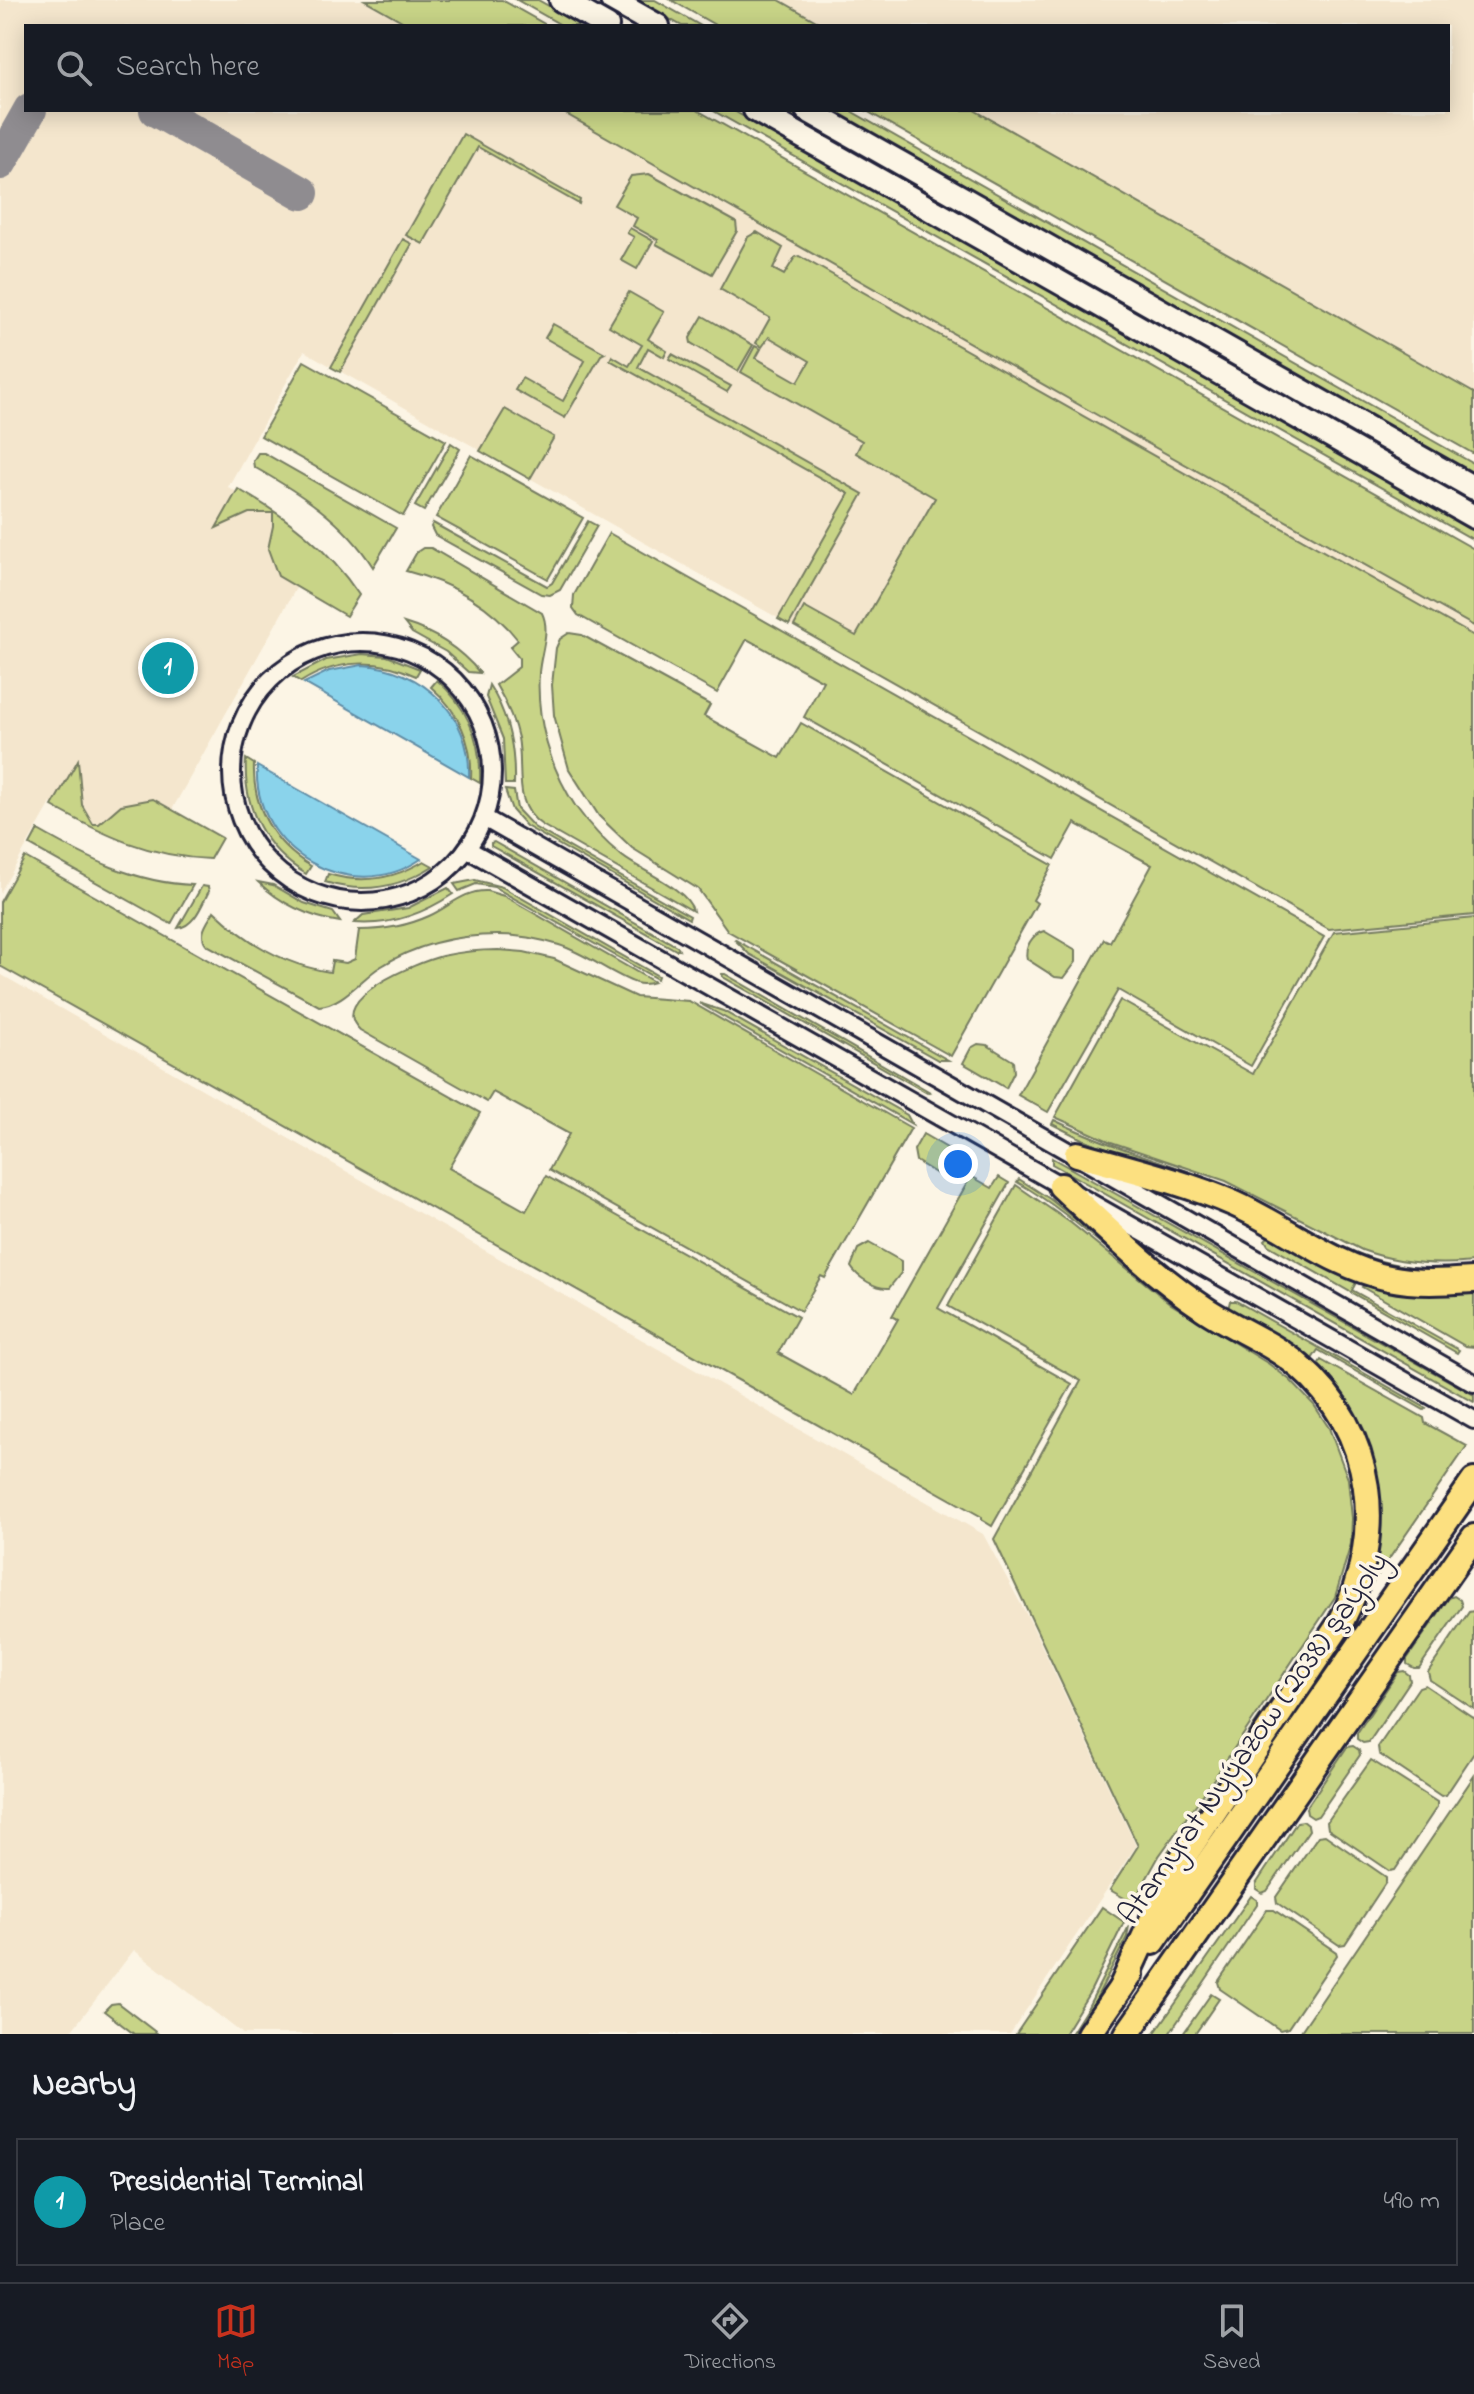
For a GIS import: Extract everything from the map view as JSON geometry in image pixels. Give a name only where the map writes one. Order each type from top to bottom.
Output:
[{"type":"main road","points":[[1077,1154],[1210,1194],[1349,1265],[1386,1278],[1434,1283],[1474,1280]]},
{"type":"main road","points":[[1061,1186],[1160,1276],[1206,1310],[1280,1352],[1314,1381],[1327,1396],[1353,1440],[1361,1463],[1368,1503],[1368,1540],[1364,1564],[1341,1622],[1176,1868],[1121,1988]]},
{"type":"main road","name":"Atamyrat Nyýazow (2038) şaýoly","points":[[1089,2034],[1474,1481]]},
{"type":"main road","name":"Atamyrat Nyýazow (2038) şaýoly","points":[[1127,2034],[1474,1537]]},
{"type":"street","points":[[561,0],[603,24]]},
{"type":"street","points":[[612,0],[654,24]]},
{"type":"street","points":[[759,112],[1474,517]]},
{"type":"street","points":[[811,112],[1474,488]]},
{"type":"street","points":[[362,641],[389,644],[415,653],[449,675],[468,695],[481,718],[490,744],[493,771],[484,818],[467,849],[450,868],[428,884],[403,895],[377,901],[349,901],[322,896],[286,877],[257,849],[243,825],[234,799],[234,745],[249,707],[274,675],[296,659],[321,648],[362,641]]},
{"type":"street","points":[[484,818],[1474,1383]]},
{"type":"street","points":[[467,849],[1472,1419]]},
{"type":"shaded area","points":[[0,0],[387,0],[429,24],[24,24],[24,112],[586,112],[1474,612],[1474,915],[1330,929],[304,351],[228,487],[275,513],[314,556],[155,840],[93,826],[51,803],[0,893]]},
{"type":"shaded area","points":[[774,0],[1474,0],[1474,393],[974,112],[1450,112],[1450,24],[816,24]]},
{"type":"shaded area","points":[[0,974],[983,1534],[1030,1621],[1136,1846],[1010,2034],[243,2034],[134,1950],[69,2034],[0,2034]]},
{"type":"green space","points":[[365,0],[502,0],[544,24],[407,24]]},
{"type":"green space","points":[[517,0],[538,0],[580,24],[559,24]]},
{"type":"green space","points":[[636,0],[655,0],[697,24],[678,24]]},
{"type":"green space","points":[[671,0],[779,0],[821,24],[713,24]]},
{"type":"green space","points":[[563,112],[701,112],[1474,549],[1474,626]]},
{"type":"green space","points":[[716,112],[736,112],[1474,529],[1474,540]]},
{"type":"green space","points":[[780,112],[790,112],[1474,499],[1474,505]]},
{"type":"green space","points":[[834,112],[853,112],[1474,464],[1474,474]]},
{"type":"green space","points":[[869,112],[978,112],[1474,393],[1474,454]]},
{"type":"green space","points":[[463,134],[580,200],[579,204],[478,147],[423,244],[406,235]]},
{"type":"green space","points":[[649,174],[736,222],[737,231],[712,274],[656,244],[658,240],[633,226],[637,218],[614,205],[631,176]]},
{"type":"green space","points":[[630,228],[653,241],[637,269],[621,260],[634,237],[627,233]]},
{"type":"green space","points":[[757,232],[783,248],[773,269],[784,275],[795,257],[799,256],[1474,636],[1474,915],[1329,929],[794,626],[804,607],[856,636],[935,498],[856,453],[862,441],[741,372],[755,346],[761,349],[756,358],[798,382],[810,361],[769,337],[762,347],[756,343],[770,318],[720,289],[748,237]]},
{"type":"green space","points":[[403,239],[412,244],[340,372],[331,367]]},
{"type":"green space","points":[[629,292],[664,312],[648,339],[667,351],[664,357],[648,348],[638,367],[863,494],[789,625],[778,619],[849,494],[610,360],[612,356],[629,366],[642,345],[609,326]]},
{"type":"green space","points":[[703,316],[753,345],[738,371],[691,343],[690,338]]},
{"type":"green space","points":[[553,324],[605,353],[565,418],[515,390],[522,378],[563,401],[585,361],[545,338]]},
{"type":"green space","points":[[672,354],[731,386],[727,392],[669,359]]},
{"type":"green space","points":[[304,361],[446,441],[403,516],[261,436]]},
{"type":"green space","points":[[505,409],[554,437],[530,479],[480,451]]},
{"type":"green space","points":[[451,443],[460,449],[424,511],[415,506]]},
{"type":"green space","points":[[258,453],[264,453],[396,528],[373,567],[335,522],[288,487],[254,467],[253,461]]},
{"type":"green space","points":[[471,455],[583,518],[548,579],[436,517]]},
{"type":"green space","points":[[238,489],[305,534],[347,578],[359,595],[346,616],[278,576],[268,549],[273,513],[249,513],[216,528]]},
{"type":"green space","points":[[588,521],[597,526],[560,590],[550,595],[541,594],[435,535],[431,527],[433,523],[547,586],[552,583]]},
{"type":"green space","points":[[609,533],[1324,937],[1251,1066],[1118,990],[1048,1112],[1018,1095],[1104,939],[1110,942],[1152,865],[1075,823],[1055,859],[804,717],[823,681],[747,639],[717,693],[578,615],[573,608],[574,595]]},
{"type":"green space","points":[[431,548],[542,613],[545,627],[539,673],[540,708],[552,760],[567,792],[603,839],[622,856],[682,895],[693,911],[533,817],[523,797],[516,731],[496,685],[519,667],[519,658],[510,647],[518,640],[495,616],[468,596],[438,581],[406,571],[417,552]]},
{"type":"green space","points":[[404,623],[446,642],[480,673],[468,672],[446,652],[412,633]]},
{"type":"green space","points":[[569,633],[582,635],[710,705],[704,716],[780,758],[801,723],[1052,865],[1033,900],[1037,903],[951,1056],[728,931],[698,889],[632,848],[599,816],[569,769],[554,715],[552,685],[556,648],[560,639]]},
{"type":"green space","points":[[362,654],[387,656],[420,669],[416,676],[387,666],[358,664],[329,669],[301,682],[293,677],[326,660]]},
{"type":"green space","points":[[437,680],[457,702],[471,727],[478,754],[480,783],[471,778],[469,752],[462,728],[449,706],[431,687]]},
{"type":"green space","points":[[489,685],[509,732],[514,784],[505,784],[503,739],[486,697]]},
{"type":"green space","points":[[246,759],[254,764],[254,780],[261,810],[276,836],[311,866],[306,874],[278,852],[259,826],[248,794]]},
{"type":"green space","points":[[78,760],[82,805],[93,824],[99,824],[121,805],[153,799],[222,838],[210,859],[167,854],[128,843],[52,806]]},
{"type":"green space","points":[[505,790],[514,791],[517,809],[534,827],[690,916],[689,919],[526,826],[512,810]]},
{"type":"green space","points":[[38,830],[93,859],[131,874],[151,880],[193,885],[171,924],[30,845]]},
{"type":"green space","points":[[494,842],[678,947],[679,950],[491,846]]},
{"type":"green space","points":[[25,857],[480,1113],[449,1168],[526,1211],[546,1176],[798,1317],[778,1353],[854,1395],[898,1319],[892,1316],[971,1176],[992,1188],[999,1177],[1009,1183],[938,1308],[1072,1384],[992,1526],[982,1517],[0,966],[0,902]]},
{"type":"green space","points":[[424,861],[433,866],[407,879],[380,887],[353,888],[325,882],[328,874],[353,879],[389,876]]},
{"type":"green space","points":[[475,880],[502,887],[658,976],[657,979],[494,887],[476,884],[459,891],[454,884]]},
{"type":"green space","points":[[258,882],[273,885],[304,903],[333,912],[340,922],[296,908]]},
{"type":"green space","points":[[202,886],[208,887],[209,891],[201,908],[189,923],[178,928]]},
{"type":"green space","points":[[448,888],[453,894],[418,913],[380,923],[354,923],[363,915],[408,908]]},
{"type":"green space","points":[[487,891],[504,896],[654,982],[636,983],[579,953],[551,943],[514,936],[483,935],[437,943],[393,959],[336,1001],[319,1006],[207,945],[203,937],[204,928],[214,911],[253,943],[268,951],[298,964],[330,972],[332,961],[346,963],[355,959],[359,930],[412,922],[464,896]]},
{"type":"green space","points":[[1474,918],[1474,1262],[1417,1262],[1362,1250],[1226,1181],[1111,1142],[1055,1117],[1120,1000],[1253,1074],[1334,932]]},
{"type":"green space","points":[[1044,931],[1076,950],[1076,962],[1064,978],[1055,977],[1027,959],[1030,942]]},
{"type":"green space","points":[[734,939],[948,1060],[938,1060],[749,954]]},
{"type":"green space","points":[[498,950],[554,959],[636,997],[689,1001],[911,1128],[825,1278],[821,1276],[801,1311],[549,1170],[569,1134],[493,1092],[487,1102],[360,1030],[353,1018],[355,1006],[364,994],[397,974],[442,956]]},
{"type":"green space","points":[[722,974],[725,974],[930,1092],[927,1093]]},
{"type":"green space","points":[[699,1003],[723,1011],[907,1115],[912,1124]]},
{"type":"green space","points":[[978,1044],[987,1045],[1013,1061],[1014,1072],[1006,1088],[963,1063],[971,1048]]},
{"type":"green space","points":[[1054,1120],[1224,1185],[1360,1254],[1402,1266],[1474,1268],[1474,1272],[1409,1271],[1359,1258],[1142,1161],[1082,1139],[1052,1124]]},
{"type":"green space","points":[[923,1134],[966,1159],[954,1176],[942,1177],[916,1161],[914,1150]]},
{"type":"green space","points":[[1052,1158],[1474,1395],[1474,1402],[1052,1164]]},
{"type":"green space","points":[[1019,1179],[1050,1199],[1155,1283],[1273,1358],[1320,1401],[1348,1451],[1357,1491],[1355,1561],[1328,1624],[1177,1844],[1144,1901],[1139,1904],[1163,1859],[1313,1641],[1339,1598],[1355,1545],[1353,1489],[1347,1462],[1336,1436],[1323,1412],[1292,1376],[1261,1353],[1175,1303],[1059,1209],[1017,1182]]},
{"type":"green space","points":[[1016,1185],[1071,1223],[1171,1304],[1290,1380],[1314,1405],[1329,1428],[1348,1479],[1351,1544],[1335,1597],[1159,1856],[1133,1903],[1110,1890],[1138,1846],[994,1539],[1081,1381],[948,1306]]},
{"type":"green space","points":[[1271,1234],[1359,1277],[1352,1290],[1459,1350],[1457,1353],[1268,1245],[1265,1240]]},
{"type":"green space","points":[[869,1243],[901,1261],[901,1273],[889,1288],[868,1282],[851,1267],[858,1249]]},
{"type":"green space","points":[[1365,1283],[1420,1294],[1474,1294],[1474,1347],[1465,1346],[1362,1287]]},
{"type":"green space","points":[[1230,1301],[1236,1301],[1426,1408],[1424,1410],[1318,1350],[1310,1362],[1228,1309]]},
{"type":"green space","points":[[1321,1360],[1467,1446],[1369,1588],[1381,1526],[1375,1469],[1354,1415],[1318,1365]]},
{"type":"green space","points":[[1454,1596],[1462,1606],[1419,1668],[1407,1664],[1407,1659],[1449,1598]]},
{"type":"green space","points":[[1474,1611],[1474,1709],[1430,1680],[1428,1672],[1469,1612]]},
{"type":"green space","points":[[1404,1671],[1410,1681],[1369,1742],[1363,1743],[1357,1739],[1357,1733],[1398,1672]]},
{"type":"green space","points":[[1425,1685],[1474,1718],[1474,1753],[1446,1795],[1441,1796],[1379,1754],[1378,1747],[1419,1687]]},
{"type":"green space","points":[[1353,1746],[1360,1755],[1318,1816],[1313,1818],[1307,1814],[1306,1808],[1347,1747]]},
{"type":"green space","points":[[1371,1760],[1437,1802],[1437,1807],[1395,1870],[1390,1871],[1328,1829],[1327,1822]]},
{"type":"green space","points":[[1474,1776],[1474,2034],[1299,2034]]},
{"type":"green space","points":[[1303,1821],[1309,1830],[1267,1891],[1262,1893],[1256,1889],[1256,1884],[1297,1822]]},
{"type":"green space","points":[[1325,1835],[1386,1877],[1386,1882],[1345,1944],[1339,1945],[1277,1903],[1276,1897],[1318,1836]]},
{"type":"green space","points":[[1251,1896],[1257,1904],[1169,2034],[1154,2034]]},
{"type":"green space","points":[[1102,1907],[1124,1922],[1091,1990],[1064,2034],[1016,2034]]},
{"type":"green space","points":[[1267,1910],[1274,1910],[1337,1955],[1288,2028],[1280,2030],[1220,1989],[1218,1982]]},
{"type":"green space","points":[[1129,1926],[1127,1937],[1091,2009],[1075,2034],[1071,2034],[1088,2007]]},
{"type":"green space","points":[[1211,1994],[1219,1999],[1195,2034],[1183,2034]]},
{"type":"green space","points":[[118,2003],[158,2034],[134,2034],[104,2011],[111,2004]]},
{"type":"water","points":[[362,665],[404,675],[423,685],[439,699],[462,734],[468,755],[469,777],[304,683],[329,671]]},
{"type":"water","points":[[257,766],[421,859],[394,872],[365,877],[337,873],[311,862],[288,845],[271,823],[260,796]]},
{"type":"taxiway","points":[[0,163],[29,112]]},
{"type":"taxiway","points":[[160,112],[302,193]]},
{"type":"place","name":"Presidential Terminal","points":[[168,668]]}]
